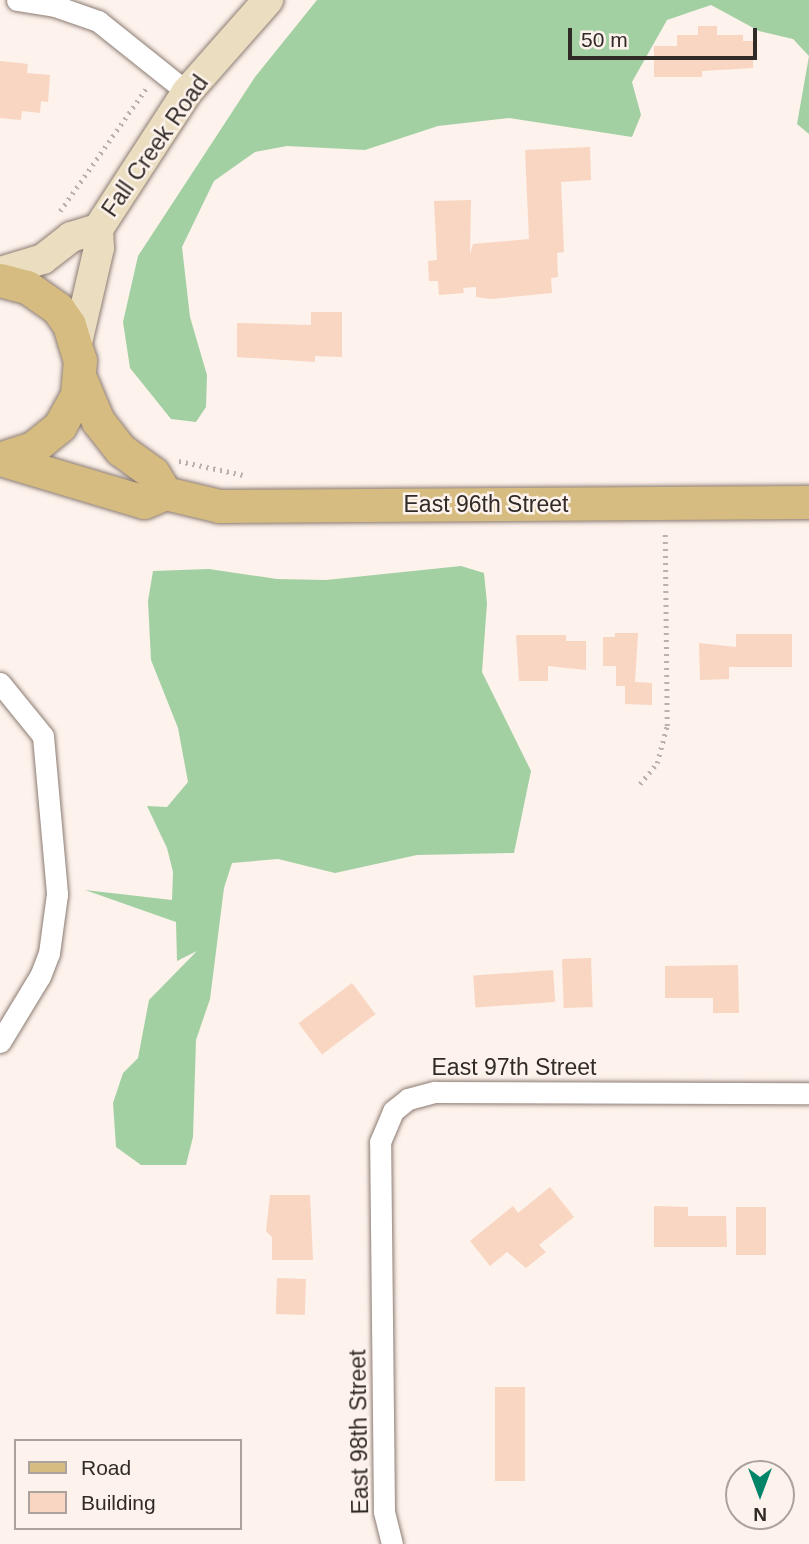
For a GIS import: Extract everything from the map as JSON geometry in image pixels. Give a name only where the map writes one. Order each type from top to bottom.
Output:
[{"type":"main road","name":"Fall Creek Road","points":[[77,343],[99,248],[98,229],[187,92],[268,0]]},
{"type":"main road","name":"Fall Creek Road","points":[[0,272],[43,259],[71,237],[98,229]]},
{"type":"main road","points":[[0,280],[43,296],[58,309],[77,343],[80,378],[98,421],[121,450],[153,473],[165,493]]},
{"type":"main road","points":[[0,459],[48,439],[70,412],[80,378]]},
{"type":"main road","name":"East 96th Street","points":[[0,459],[144,502],[165,493],[219,506],[809,502]]},
{"type":"street","points":[[17,0],[55,6],[97,21],[187,92]]},
{"type":"street","points":[[0,683],[43,736],[57,894],[53,932],[40,976],[0,1042]]},
{"type":"street","name":"East 97th Street","points":[[384,1319],[380,1142],[387,1117],[408,1099],[435,1092],[809,1093]]},
{"type":"street","name":"East 98th Street","points":[[384,1319],[384,1511],[391,1544]]},
{"type":"path","points":[[50,222],[147,87]]},
{"type":"path","points":[[176,460],[251,476]]},
{"type":"path","points":[[639,784],[657,763],[667,726],[665,503]]},
{"type":"green space","points":[[317,0],[809,0],[809,56],[793,39],[759,31],[711,5],[667,20],[632,82],[641,115],[632,137],[509,118],[438,126],[365,150],[287,146],[255,152],[214,181],[182,247],[190,317],[207,375],[206,407],[196,422],[171,419],[130,368],[123,322],[138,256],[255,77]]},
{"type":"green space","points":[[809,56],[809,134],[797,124]]},
{"type":"green space","points":[[461,566],[484,573],[487,603],[482,672],[531,771],[514,853],[417,855],[335,873],[278,859],[232,863],[224,888],[210,999],[196,1040],[193,1137],[186,1165],[141,1165],[116,1147],[113,1103],[123,1073],[138,1058],[149,1000],[197,951],[177,961],[176,922],[85,890],[172,900],[173,872],[167,848],[147,806],[167,807],[188,782],[178,728],[151,660],[148,601],[153,571],[209,569],[277,579],[326,580]]},
{"type":"building","points":[[698,26],[717,26],[717,35],[743,35],[743,41],[753,41],[753,68],[702,71],[702,77],[654,77],[654,46],[677,46],[677,35],[698,35]]},
{"type":"building","points":[[0,61],[28,64],[27,73],[50,75],[48,102],[41,101],[40,113],[22,111],[21,120],[0,118]]},
{"type":"building","points":[[590,147],[591,180],[561,182],[564,252],[557,253],[558,277],[551,278],[552,293],[491,299],[476,297],[476,287],[463,288],[464,293],[439,295],[438,281],[429,281],[428,261],[437,260],[434,201],[471,200],[470,254],[473,244],[529,239],[525,150]]},
{"type":"building","points":[[311,312],[342,312],[342,357],[315,356],[315,362],[237,357],[237,323],[311,325]]},
{"type":"building","points":[[615,633],[638,633],[635,682],[652,683],[652,705],[625,704],[625,686],[616,686],[616,666],[603,666],[603,637],[615,637]]},
{"type":"building","points":[[736,634],[792,634],[792,667],[729,667],[729,679],[700,680],[699,643],[736,647]]},
{"type":"building","points":[[516,635],[566,635],[566,641],[586,641],[586,670],[548,666],[548,681],[519,681]]},
{"type":"building","points":[[591,958],[593,1007],[564,1008],[562,959]]},
{"type":"building","points":[[738,965],[739,1013],[713,1013],[713,998],[665,998],[665,966]]},
{"type":"building","points":[[553,970],[555,1002],[475,1008],[473,976]]},
{"type":"building","points":[[352,983],[375,1014],[322,1054],[298,1023]]},
{"type":"building","points":[[550,1187],[574,1217],[539,1245],[546,1252],[526,1268],[507,1252],[490,1266],[470,1241],[513,1206],[518,1213]]},
{"type":"building","points":[[270,1195],[310,1195],[313,1260],[272,1260],[272,1237],[266,1231]]},
{"type":"building","points":[[654,1206],[688,1207],[688,1216],[726,1216],[727,1247],[654,1247]]},
{"type":"building","points":[[736,1207],[766,1207],[766,1255],[736,1255]]},
{"type":"building","points":[[277,1278],[306,1279],[305,1315],[276,1314]]},
{"type":"building","points":[[495,1387],[525,1387],[525,1481],[495,1481]]}]
